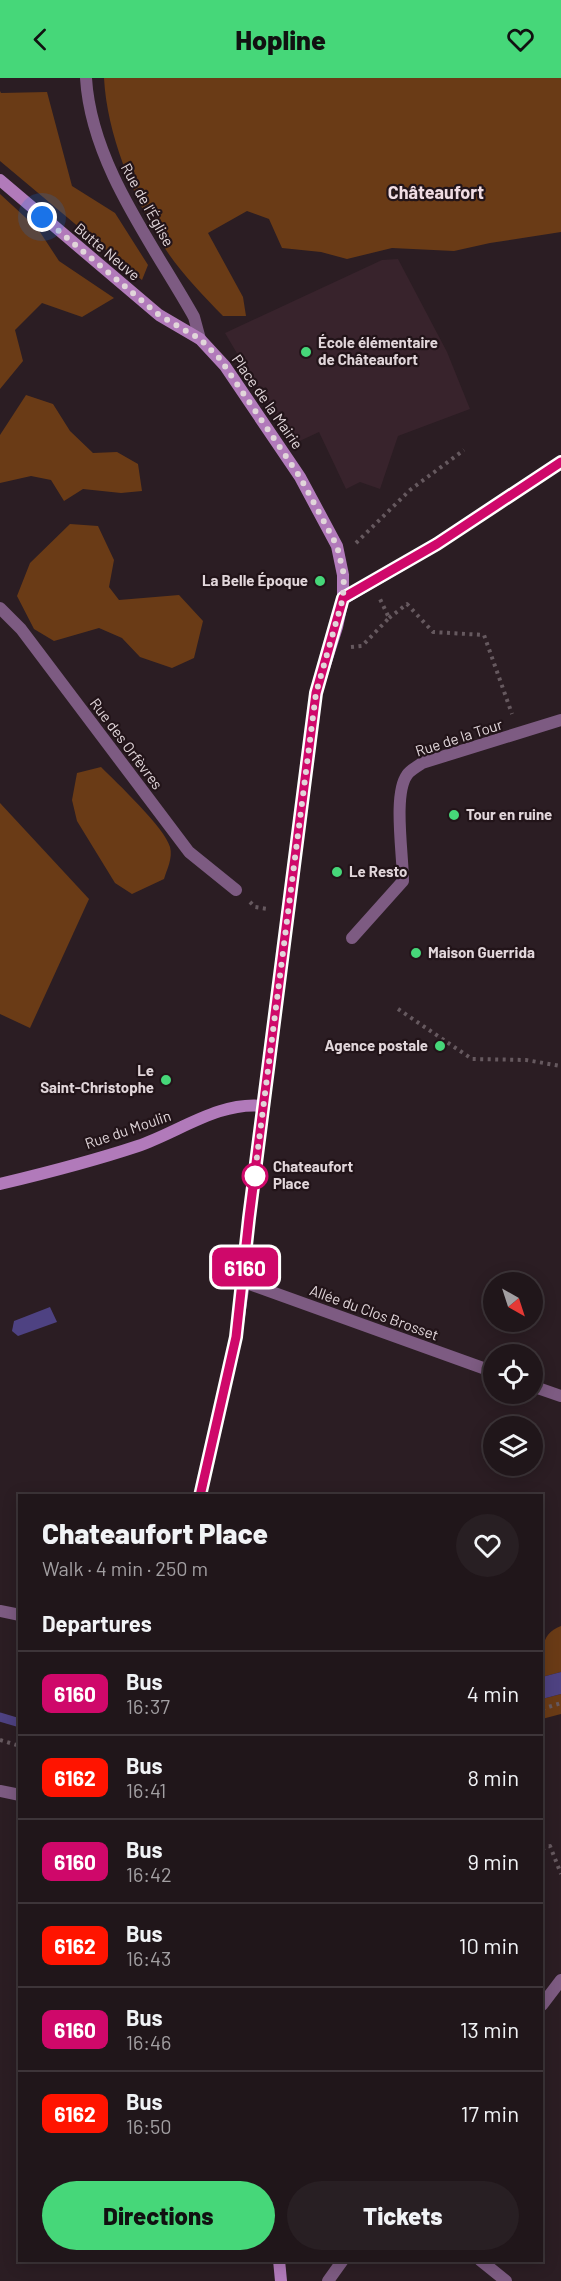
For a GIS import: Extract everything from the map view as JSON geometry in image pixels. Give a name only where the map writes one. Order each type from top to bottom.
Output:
[{"type":"street","name":"Rue de l'Église","points":[[86,78],[87,94],[112,177],[194,317],[200,339]]},
{"type":"street","name":"Butte Neuve","points":[[0,180],[159,315],[200,339]]},
{"type":"street","name":"Place de la Mairie","points":[[200,339],[225,366],[305,485],[337,546],[344,575],[343,598],[316,693],[236,1337],[200,1494]]},
{"type":"street","points":[[343,598],[437,544],[561,462]]},
{"type":"street","name":"Rue des Orfèvres","points":[[0,608],[21,629],[189,852],[236,890]]},
{"type":"street","name":"Rue de la Tour","points":[[351,938],[403,881],[398,801],[406,775],[422,763],[561,720]]},
{"type":"street","name":"Rue du Moulin","points":[[0,1184],[135,1147],[219,1112],[249,1105],[263,1106]]},
{"type":"street","name":"Allée du Clos Brosset","points":[[244,1282],[483,1368]]},
{"type":"street","points":[[543,1390],[561,1396]]},
{"type":"street","points":[[0,1611],[18,1616]]},
{"type":"street","points":[[0,1791],[18,1795]]},
{"type":"street","points":[[543,2004],[561,1980]]},
{"type":"street","points":[[279,2262],[281,2281]]},
{"type":"street","points":[[328,2281],[342,2262]]},
{"type":"street","points":[[482,2262],[506,2281]]},
{"type":"path","points":[[339,557],[410,490],[465,450]]},
{"type":"path","points":[[373,582],[389,618]]},
{"type":"path","points":[[330,650],[362,646],[389,618],[408,604],[433,632],[484,635],[520,734]]},
{"type":"path","points":[[398,1009],[472,1059],[526,1060],[561,1066]]},
{"type":"path","points":[[543,1709],[561,1703]]},
{"type":"path","points":[[0,1740],[18,1745]]},
{"type":"path","points":[[543,1849],[549,1846],[561,1874]]},
{"type":"shaded area","points":[[104,78],[561,78],[561,232],[454,251],[392,248],[347,259],[321,252],[282,248],[269,219],[247,211],[208,233],[243,297],[246,316],[223,316],[174,262],[140,204],[116,142],[106,99]]},
{"type":"shaded area","points":[[0,91],[1,93],[47,92],[72,186],[115,213],[148,265],[142,280],[0,161]]},
{"type":"shaded area","points":[[0,194],[38,229],[59,261],[114,298],[82,317],[42,303],[15,330],[23,361],[0,389]]},
{"type":"shaded area","points":[[398,259],[447,352],[470,409],[398,436],[380,489],[360,482],[346,489],[319,432],[291,445],[225,333],[382,260]]},
{"type":"shaded area","points":[[26,395],[53,404],[70,431],[93,453],[117,452],[138,464],[142,491],[121,493],[83,489],[64,501],[51,480],[31,476],[0,483],[0,435]]},
{"type":"shaded area","points":[[70,524],[98,526],[114,560],[109,587],[119,600],[179,595],[203,621],[194,658],[172,668],[140,657],[122,638],[99,628],[54,641],[34,629],[17,596],[30,563]]},
{"type":"shaded area","points":[[101,767],[150,817],[166,839],[171,851],[164,879],[132,894],[115,883],[77,821],[72,800],[77,773]]},
{"type":"shaded area","points":[[0,803],[89,899],[30,1028],[0,1014]]},
{"type":"shaded area","points":[[50,1307],[57,1322],[18,1336],[12,1331],[14,1321]]},
{"type":"shaded area","points":[[561,1626],[561,1672],[543,1677],[543,1647],[548,1635]]},
{"type":"shaded area","points":[[561,1672],[561,1694],[543,1699],[543,1677]]},
{"type":"shaded area","points":[[561,1694],[561,1714],[543,1719],[543,1699]]},
{"type":"waterway","points":[[0,1717],[18,1722]]},
{"type":"bus line","name":"6160","points":[[200,1494],[236,1337],[244,1282],[249,1218],[316,693],[337,627],[343,598],[437,544],[561,462]]},
{"type":"place","name":"École élémentaire de Châteaufort","points":[[306,352]]},
{"type":"place","name":"La Belle Époque","points":[[320,581]]},
{"type":"place","name":"Tour en ruine","points":[[454,815]]},
{"type":"place","name":"Le Resto","points":[[337,872]]},
{"type":"place","name":"Maison Guerrida","points":[[416,953]]},
{"type":"place","name":"Agence postale","points":[[440,1046]]},
{"type":"place","name":"Le Saint-Christophe","points":[[166,1080]]},
{"type":"place","name":"Chateaufort Place","points":[[255,1176]]},
{"type":"district","name":"Châteaufort","points":[[436,193]]},
{"type":"route","points":[[42,217],[159,315],[200,339],[220,359],[300,477],[337,546],[344,575],[343,598],[337,627],[316,693],[254,1180],[255,1176]]}]
